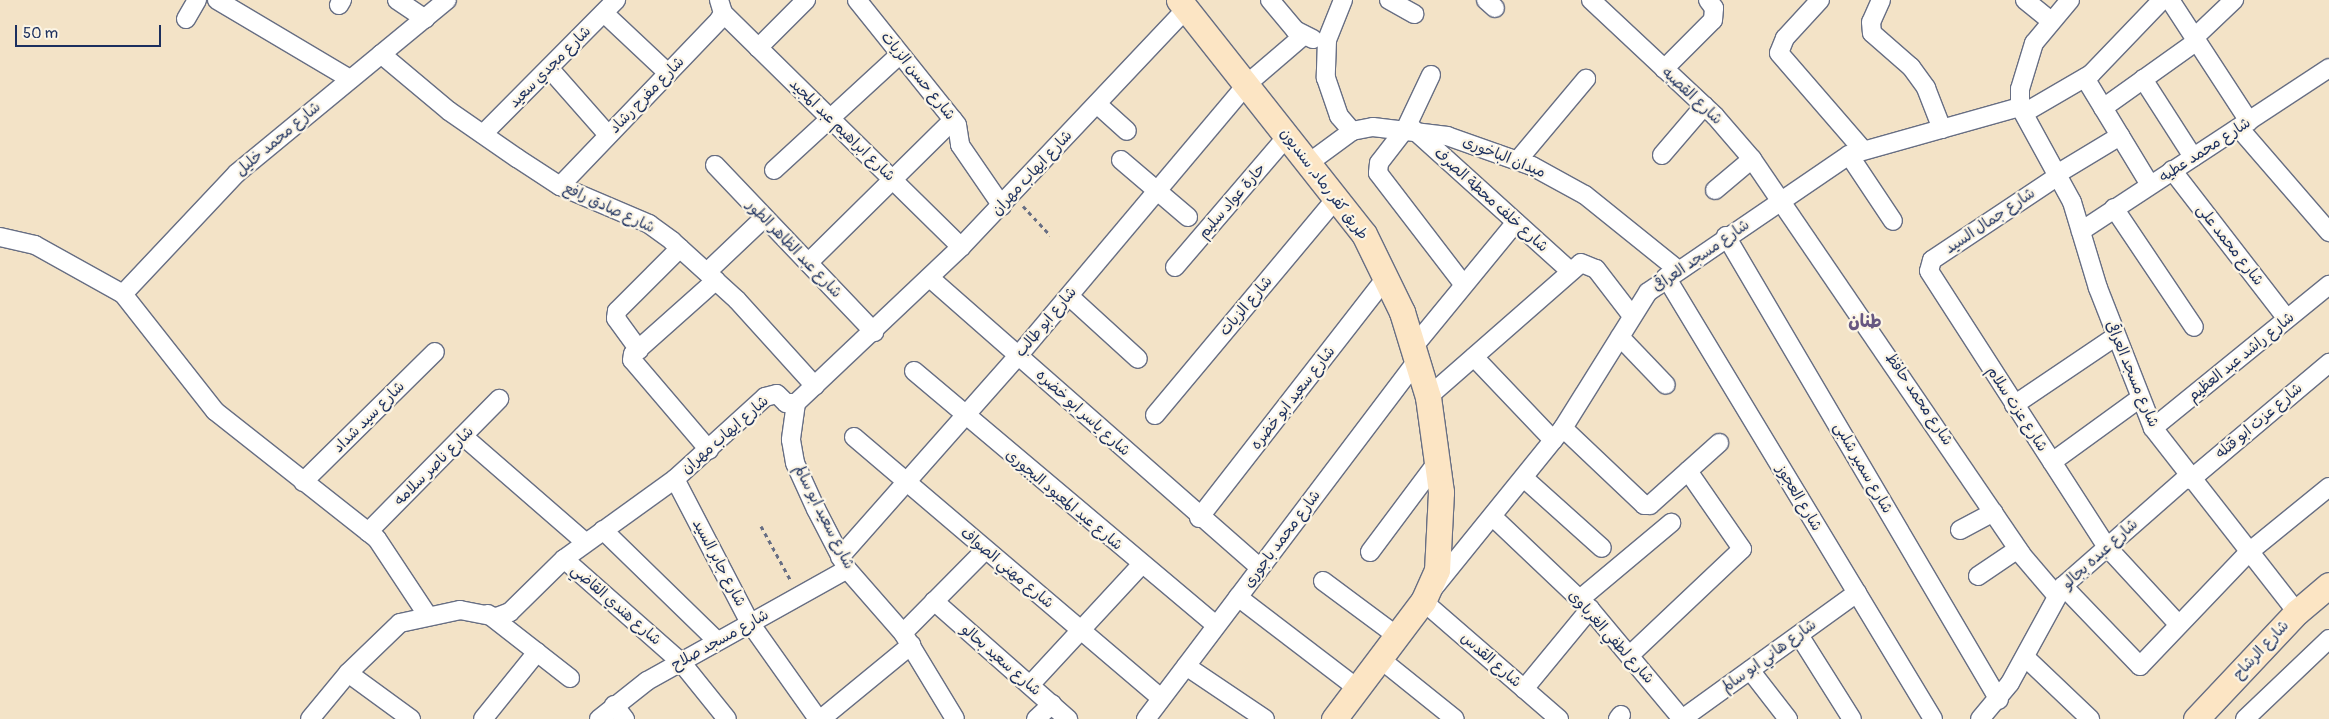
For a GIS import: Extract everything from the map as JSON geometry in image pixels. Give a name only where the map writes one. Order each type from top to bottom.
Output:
[{"type":"street","points":[[186,19],[197,0]]},
{"type":"street","points":[[217,0],[350,79]]},
{"type":"street","points":[[398,0],[425,19]]},
{"type":"street","name":"شارع محمد خليل","points":[[123,294],[237,173],[447,0]]},
{"type":"street","name":"شارع مجدي سعيد","points":[[483,134],[616,0]]},
{"type":"street","points":[[758,48],[806,0]]},
{"type":"street","name":"شارع حسن الزيات","points":[[857,0],[953,120],[960,145],[1007,200]]},
{"type":"street","points":[[1270,0],[1303,36],[1328,40]]},
{"type":"street","points":[[1310,162],[1352,131],[1330,96],[1328,40],[1343,0]]},
{"type":"street","points":[[1389,0],[1414,14]]},
{"type":"street","points":[[1664,69],[1713,20],[1714,8],[1708,0]]},
{"type":"street","points":[[1820,0],[1785,38],[1779,53],[1856,153],[1893,221]]},
{"type":"street","points":[[2025,0],[2050,21]]},
{"type":"street","points":[[2070,0],[2050,21],[2034,43],[2020,89],[2022,110],[2085,78],[2162,0]]},
{"type":"street","points":[[2170,0],[2196,39],[2244,125],[2329,232]]},
{"type":"street","points":[[2103,108],[2196,39],[2234,0]]},
{"type":"street","name":"شارع القصبه","points":[[1595,1],[1704,106],[1752,159],[1783,201]]},
{"type":"street","points":[[1883,2],[1871,22],[1872,33],[1911,67],[1926,88],[1942,129]]},
{"type":"street","name":"طريق كفر رماد, سنديون","points":[[1182,4],[1337,197],[1386,278],[1417,352],[1428,397],[1438,461],[1441,541],[1437,570],[1423,601],[1379,658],[1338,718]]},
{"type":"street","name":"شارع ايهاب مهران","points":[[310,719],[348,673],[400,623],[460,610],[496,617],[510,612],[564,559],[585,542],[675,479],[765,397],[777,394],[786,403],[796,403],[874,332],[1007,200],[1097,104],[1182,4]]},
{"type":"street","name":"شارع ابراهيم عبد المجيد","points":[[721,7],[758,48],[961,247]]},
{"type":"street","name":"شارع مفرح رشاد","points":[[560,186],[668,73],[721,7]]},
{"type":"street","points":[[604,13],[668,73]]},
{"type":"street","name":"شارع ابو طالب","points":[[844,563],[906,482],[1018,356],[1247,84],[1303,36]]},
{"type":"street","name":"شارع صادق رافع","points":[[381,54],[483,134],[560,186],[649,224],[680,248],[711,276],[815,386]]},
{"type":"street","points":[[774,170],[900,54]]},
{"type":"street","points":[[549,68],[608,135]]},
{"type":"street","points":[[1431,74],[1409,128],[1379,163],[1378,173],[1464,285]]},
{"type":"street","points":[[2085,78],[2150,185]]},
{"type":"street","points":[[1518,160],[1586,79]]},
{"type":"street","points":[[2143,79],[2193,157]]},
{"type":"street","name":"شارع محمد عطيه","points":[[2081,231],[2172,170],[2244,125],[2325,79]]},
{"type":"street","points":[[1097,104],[1127,131]]},
{"type":"street","points":[[1662,155],[1704,106]]},
{"type":"street","name":"شارع مسجد العراقى","points":[[1423,601],[1525,479],[1558,434],[1648,292],[1726,236],[1856,153],[1942,129],[2022,110],[2058,175],[2081,231],[2115,337],[2153,428],[2188,478],[2297,612]]},
{"type":"street","points":[[808,263],[953,120]]},
{"type":"street","name":"ميدان الباخورى","points":[[1352,131],[1409,128],[1518,160],[1610,212],[1672,273]]},
{"type":"street","name":"شارع خلف محطة الصرف","points":[[1409,128],[1570,271]]},
{"type":"street","name":"حارة عواد سليم","points":[[1176,267],[1288,135]]},
{"type":"street","name":"شارع جمال السيد","points":[[1929,271],[1932,260],[2058,175],[2120,136]]},
{"type":"street","points":[[1715,190],[1752,159]]},
{"type":"street","points":[[1121,160],[1188,217]]},
{"type":"street","name":"شارع عبد الظاهر الطور","points":[[715,165],[874,332]]},
{"type":"street","name":"شارع محمد على","points":[[2172,170],[2287,319]]},
{"type":"street","name":"شارع الزيات","points":[[1155,415],[1337,197]]},
{"type":"street","name":"شارع محمد حافظ","points":[[1783,201],[2018,548],[2060,591],[2140,666],[2178,624]]},
{"type":"street","points":[[2114,208],[2194,327]]},
{"type":"street","points":[[636,352],[711,276],[764,218]]},
{"type":"street","name":"شارع محمد باجورى","points":[[1146,719],[1238,597],[1464,285],[1516,222]]},
{"type":"street","name":"شارع سمير شلبى","points":[[1726,236],[1999,700]]},
{"type":"street","points":[[0,237],[35,245],[123,294],[215,411],[368,532],[400,569],[428,616]]},
{"type":"street","points":[[680,248],[617,311],[616,318],[636,352],[636,368],[709,450]]},
{"type":"street","points":[[1428,397],[1570,271],[1584,262],[1592,265],[1632,316]]},
{"type":"street","name":"شارع عزت سلام","points":[[1929,271],[2107,547],[2178,624]]},
{"type":"street","name":"شارع العجوز","points":[[1672,273],[1857,593],[1933,719]]},
{"type":"street","name":"شارع ياسر ابو خضره","points":[[930,278],[1199,518],[1259,567]]},
{"type":"street","name":"شارع سعيد ابو خضره","points":[[1199,518],[1386,278]]},
{"type":"street","name":"شارع راشد عبد العظيم","points":[[2153,428],[2329,285]]},
{"type":"street","points":[[1069,296],[1138,359]]},
{"type":"street","points":[[1620,337],[1666,385]]},
{"type":"street","points":[[2014,405],[2115,337]]},
{"type":"street","name":"شارع سيد شداد","points":[[304,482],[435,352]]},
{"type":"street","points":[[1474,357],[1558,434],[1644,505],[1650,505],[1719,443]]},
{"type":"street","name":"شارع عزت ابو قتله","points":[[2188,478],[2329,363]]},
{"type":"street","name":"شارع عبد المعبود البجورى","points":[[914,371],[1141,565],[1216,625]]},
{"type":"street","points":[[2052,462],[2140,398]]},
{"type":"street","name":"شارع ناصر سلامه","points":[[368,532],[499,399]]},
{"type":"street","name":"شارع سعيد ابو سالم","points":[[796,403],[791,440],[795,463],[844,563],[907,639],[955,719]]},
{"type":"street","points":[[463,436],[585,542]]},
{"type":"street","name":"شارع مهني الصواف","points":[[854,437],[1161,698]]},
{"type":"street","points":[[1370,552],[1438,461]]},
{"type":"street","points":[[1630,655],[1738,555],[1741,543],[1688,471]]},
{"type":"street","name":"شارع عبده بجالو","points":[[1980,719],[1999,700],[2025,657],[2060,591],[2107,547],[2188,478]]},
{"type":"street","name":"شارع جابر السيد","points":[[675,479],[750,623],[820,719]]},
{"type":"street","points":[[1525,479],[1602,548]]},
{"type":"street","points":[[2178,624],[2249,552],[2329,487]]},
{"type":"street","points":[[1960,530],[1994,512]]},
{"type":"street","name":"شارع لطفي الغرباوى","points":[[1493,517],[1585,604],[1630,655],[1682,719]]},
{"type":"street","points":[[1524,689],[1585,604],[1672,522]]},
{"type":"street","points":[[603,530],[717,641]]},
{"type":"street","points":[[1978,576],[2018,548]]},
{"type":"street","points":[[820,719],[907,639],[934,601],[985,550]]},
{"type":"street","name":"شارع هندي القاضي","points":[[564,559],[681,662],[727,719]]},
{"type":"street","name":"شارع مسجد صلاح","points":[[599,719],[614,705],[681,662],[800,597],[844,563]]},
{"type":"street","points":[[1030,685],[1141,565]]},
{"type":"street","points":[[1323,581],[1397,636]]},
{"type":"street","name":"شارع الرشاح","points":[[2196,719],[2297,612],[2329,585]]},
{"type":"street","name":"شارع هاني ابو سالم","points":[[1682,719],[1857,593]]},
{"type":"street","points":[[1238,597],[1358,688]]},
{"type":"street","name":"شارع سعيد بحالو","points":[[934,601],[1068,719]]},
{"type":"street","name":"شارع القدس","points":[[1423,601],[1559,719]]},
{"type":"street","points":[[488,614],[570,678]]},
{"type":"street","points":[[1798,636],[1852,719]]},
{"type":"street","points":[[2245,719],[2326,647]]},
{"type":"street","points":[[483,719],[537,652]]},
{"type":"street","points":[[2025,657],[2090,719]]},
{"type":"street","points":[[1379,658],[1455,719]]},
{"type":"street","points":[[1186,666],[1265,719]]},
{"type":"street","points":[[1750,670],[1788,719]]},
{"type":"street","points":[[348,673],[411,719]]},
{"type":"street","points":[[1036,719],[1052,704]]},
{"type":"street","points":[[614,705],[625,719]]},
{"type":"path","points":[[1007,200],[1050,235]]},
{"type":"path","points":[[761,526],[800,597]]},
{"type":"district","name":"طنان","points":[[1865,322]]}]
